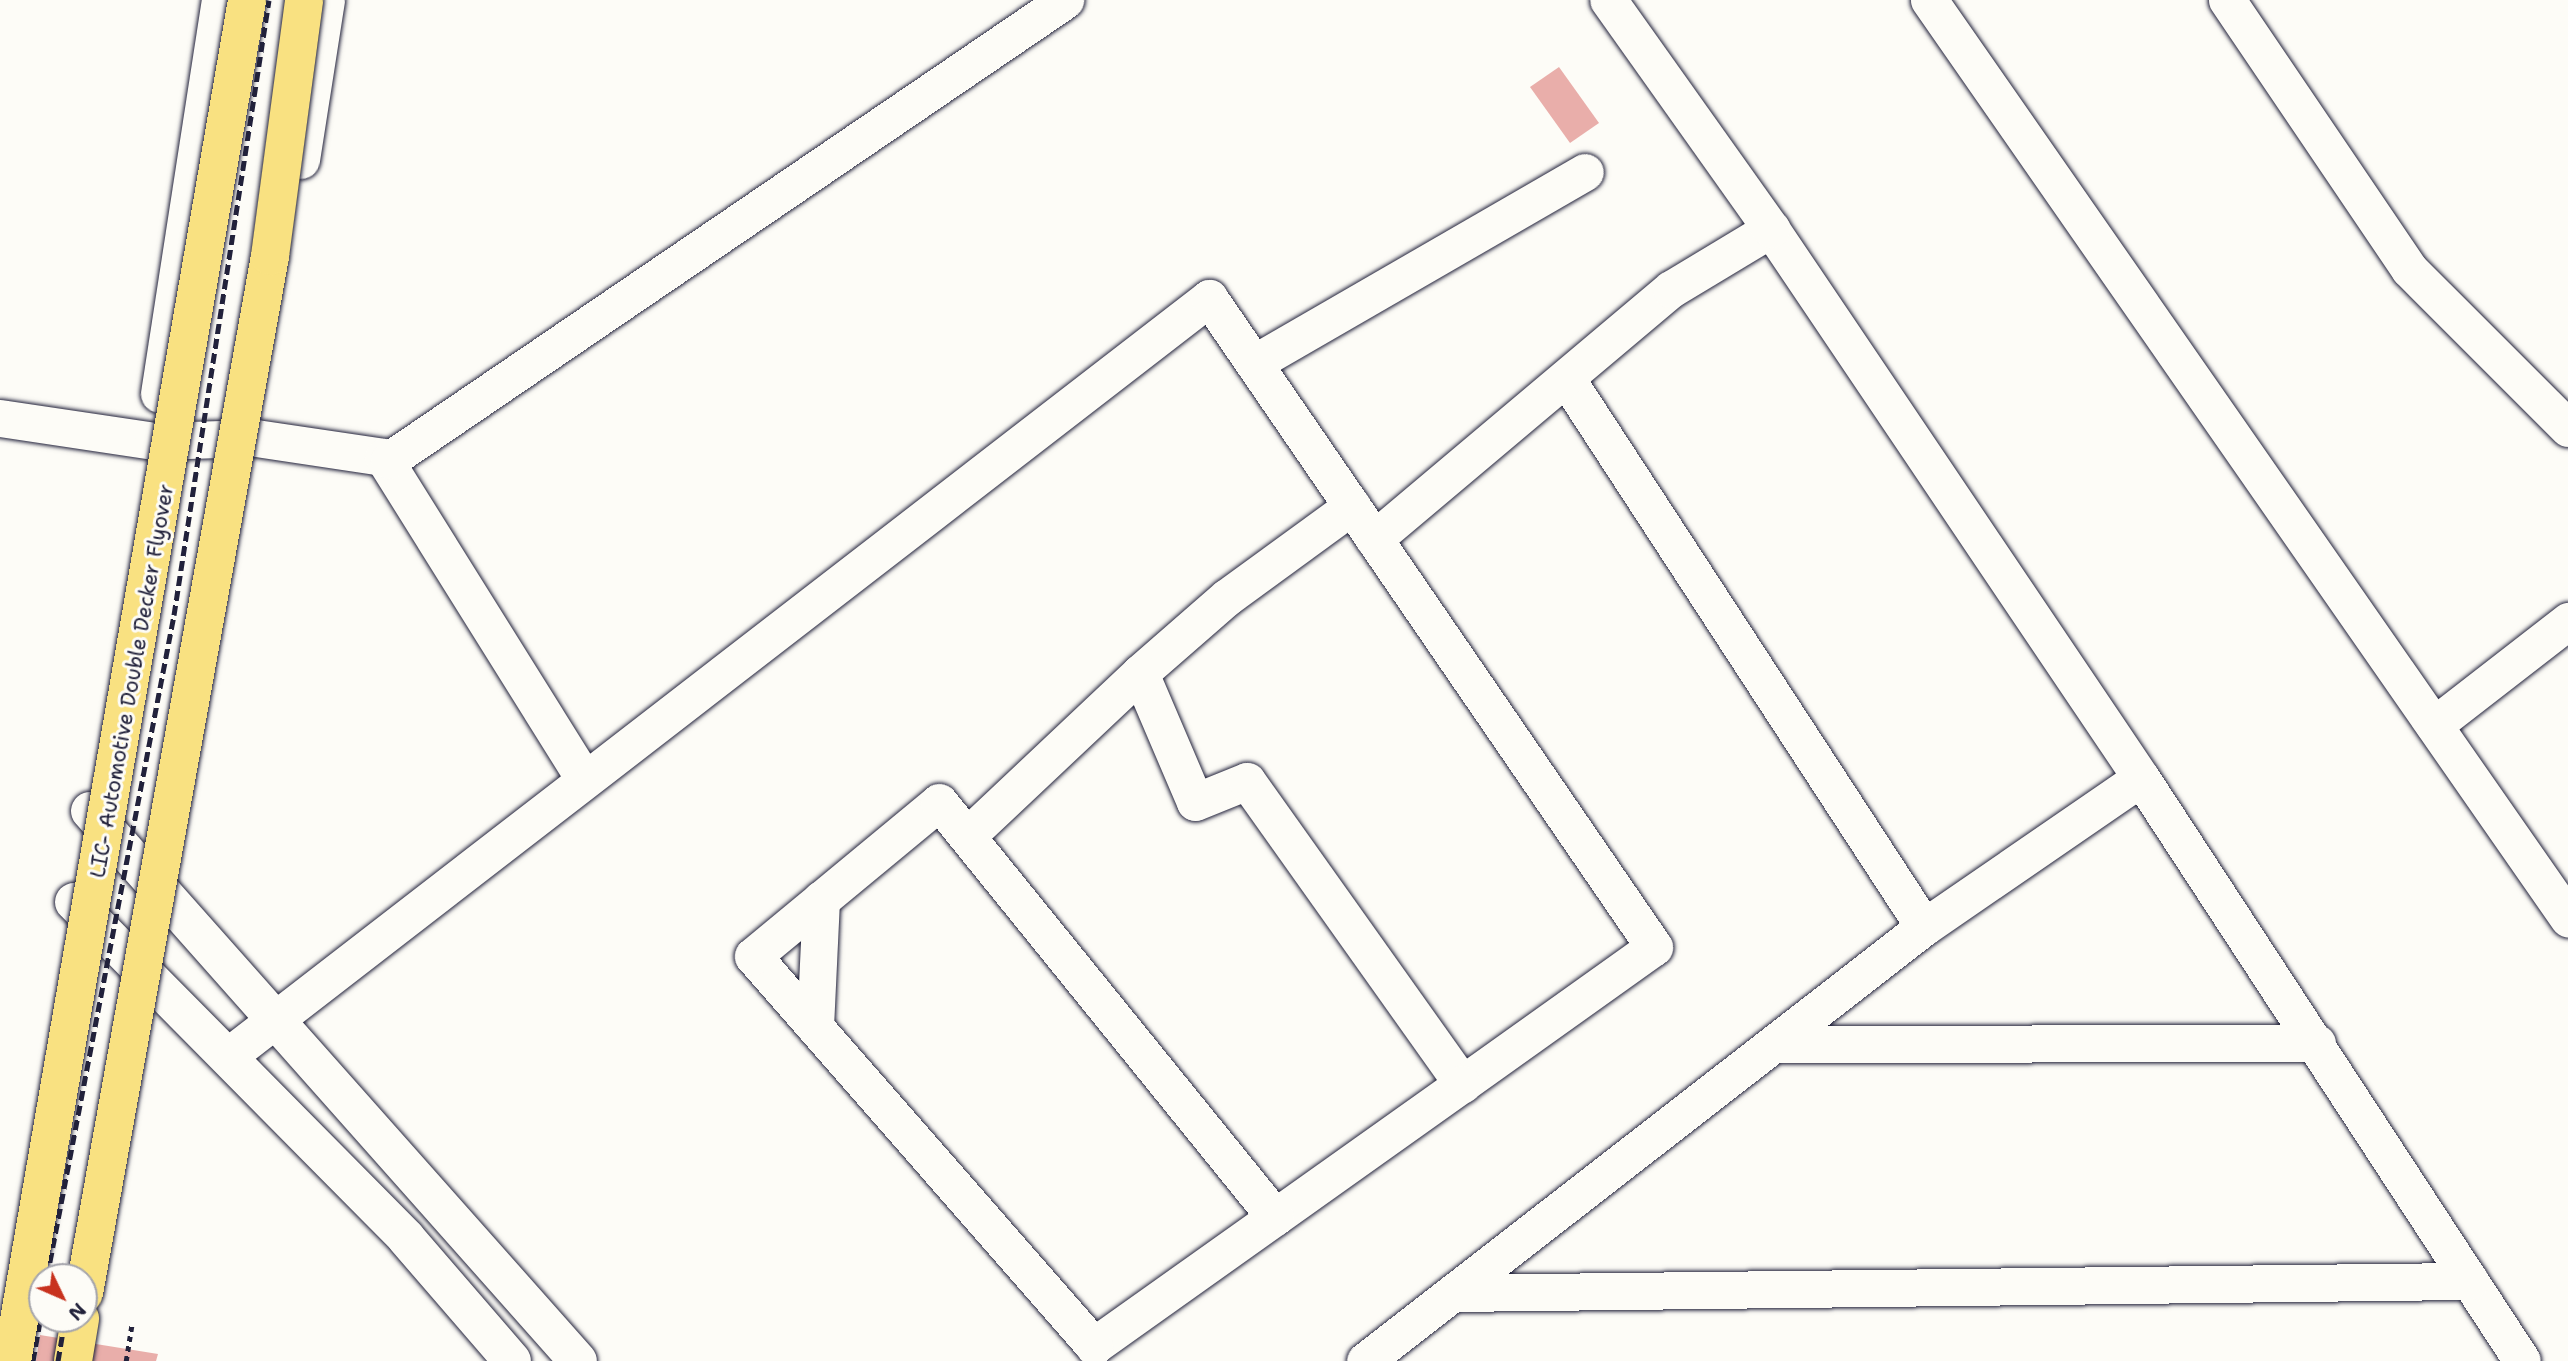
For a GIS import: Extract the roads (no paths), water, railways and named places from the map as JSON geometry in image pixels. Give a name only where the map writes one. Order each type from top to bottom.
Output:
[{"type":"main road","points":[[0,1324],[153,441],[221,0]]},
{"type":"main road","name":"LIC- Automotive Double Decker Flyover","points":[[12,1361],[247,0]]},
{"type":"main road","points":[[89,1263],[270,256],[304,0]]},
{"type":"main road","points":[[87,1361],[154,983],[256,438],[326,0]]},
{"type":"main road","points":[[90,811],[578,1361]]},
{"type":"main road","points":[[74,902],[406,1238],[512,1361]]},
{"type":"main road","points":[[73,1361],[78,1333]]},
{"type":"street","points":[[0,418],[153,441],[256,438],[389,460],[1065,0]]},
{"type":"street","points":[[1608,0],[1771,229],[2141,778],[2317,1043],[2522,1361]]},
{"type":"street","points":[[1929,0],[2434,725],[2564,904]]},
{"type":"street","points":[[2227,0],[2409,269],[2568,428]]},
{"type":"street","points":[[1254,363],[1585,172]]},
{"type":"street","points":[[1374,539],[1671,289],[1771,229]]},
{"type":"street","points":[[228,1056],[1209,298],[1654,947],[1086,1353],[753,956],[939,802],[1275,1217]]},
{"type":"street","points":[[1566,378],[1924,927]]},
{"type":"street","points":[[389,460],[584,779]]},
{"type":"street","points":[[967,836],[1140,673],[1227,597],[1352,506]]},
{"type":"street","points":[[2434,725],[2568,621]]},
{"type":"street","points":[[1140,673],[1195,802],[1247,782],[1462,1084]]},
{"type":"street","points":[[1365,1361],[1924,927],[2141,778]]},
{"type":"street","points":[[815,1027],[821,899]]},
{"type":"street","points":[[1773,1044],[2317,1043]]},
{"type":"street","points":[[1453,1293],[2470,1281]]},
{"type":"railway","points":[[50,1263],[174,615],[269,0]]},
{"type":"railway","points":[[75,1263],[198,620],[293,0]]},
{"type":"railway","points":[[33,1361],[38,1333]]},
{"type":"railway","points":[[58,1361],[63,1333]]}]
